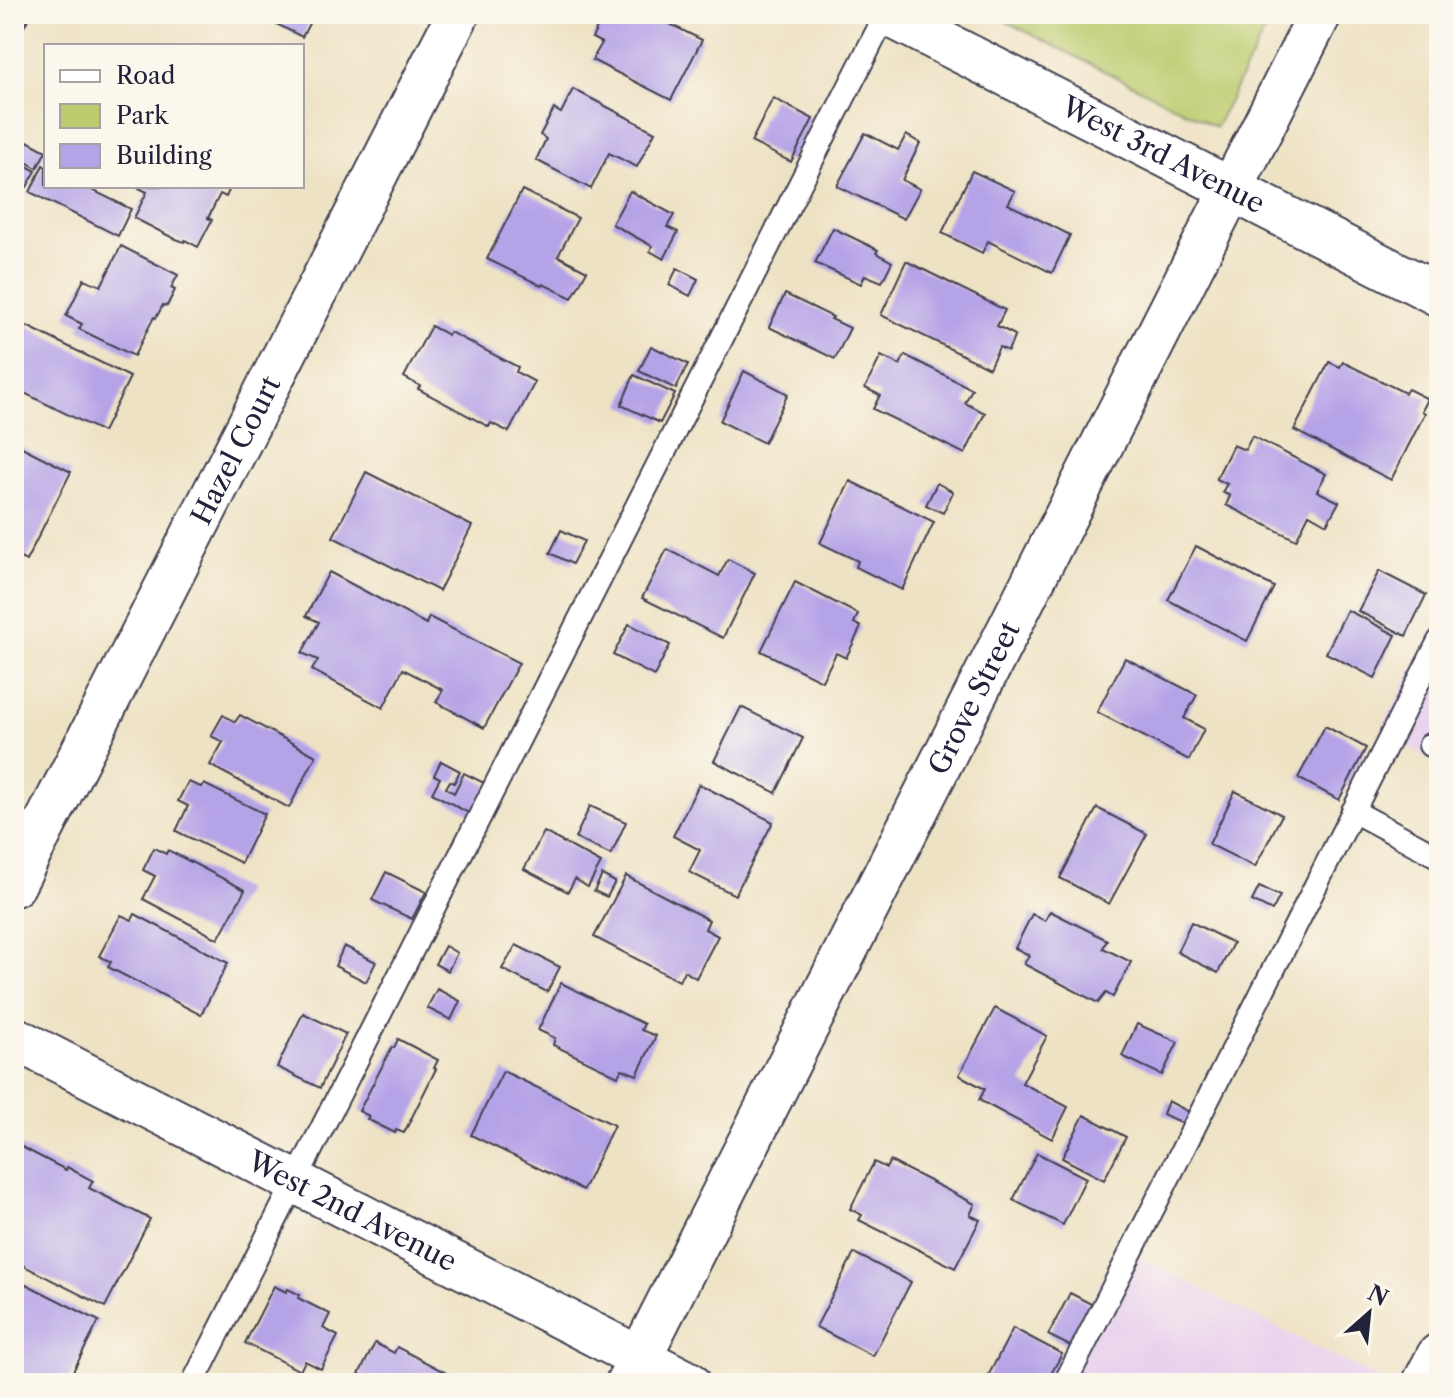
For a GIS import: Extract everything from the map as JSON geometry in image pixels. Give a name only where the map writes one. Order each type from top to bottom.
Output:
[{"type":"main road","points":[[1425,1383],[1439,1356]]},
{"type":"street","name":"Hazel Court","points":[[14,885],[458,14]]},
{"type":"street","name":"West 3rd Avenue","points":[[886,14],[1439,295]]},
{"type":"street","name":"Grove Street","points":[[633,1370],[1320,14]]},
{"type":"street","name":"West 2nd Avenue","points":[[14,1038],[295,1181],[633,1370],[689,1383]]},
{"type":"lane","points":[[14,20],[17,14]]},
{"type":"lane","points":[[193,1383],[886,14]]},
{"type":"lane","points":[[1065,1383],[1439,641]]},
{"type":"lane","points":[[1353,811],[1439,857]]},
{"type":"shaded area","points":[[1439,615],[1439,763],[1380,732]]},
{"type":"shaded area","points":[[1119,1247],[1381,1380],[1380,1383],[1050,1383]]},
{"type":"green space","points":[[991,14],[1273,14],[1216,127]]},
{"type":"building","points":[[257,14],[314,14],[302,37]]},
{"type":"building","points":[[624,14],[650,14],[702,40],[671,100],[592,60],[602,43],[592,38],[602,18],[618,26]]},
{"type":"building","points":[[573,89],[655,132],[637,167],[609,153],[591,189],[536,160],[546,139],[540,135],[554,109],[561,113]]},
{"type":"building","points":[[773,98],[813,119],[791,162],[751,142]]},
{"type":"building","points":[[865,133],[898,150],[906,135],[920,143],[902,180],[920,189],[904,219],[837,186]]},
{"type":"building","points":[[18,136],[44,150],[37,168],[14,155]]},
{"type":"building","points":[[14,159],[36,171],[27,187],[14,180]]},
{"type":"building","points":[[43,165],[44,188],[92,188],[131,209],[118,236],[30,192]]},
{"type":"building","points":[[972,171],[1015,191],[1008,204],[1070,235],[1052,273],[988,241],[982,253],[942,233]]},
{"type":"building","points":[[139,188],[230,188],[226,197],[220,194],[208,218],[212,220],[198,247],[134,218],[147,192]]},
{"type":"building","points":[[522,190],[578,218],[558,256],[587,271],[572,298],[487,259]]},
{"type":"building","points":[[630,191],[674,215],[667,227],[678,232],[664,259],[650,251],[652,246],[612,224]]},
{"type":"building","points":[[833,228],[878,250],[876,253],[892,262],[882,282],[865,275],[861,284],[815,263]]},
{"type":"building","points":[[121,246],[178,275],[167,306],[163,305],[154,317],[134,356],[79,329],[82,324],[66,316],[84,279],[101,286]]},
{"type":"building","points":[[906,261],[1005,310],[997,326],[1015,335],[1008,351],[999,347],[989,368],[881,315]]},
{"type":"building","points":[[677,268],[698,279],[690,296],[669,285]]},
{"type":"building","points":[[785,294],[850,328],[835,359],[769,327]]},
{"type":"building","points":[[27,326],[130,377],[103,432],[14,388],[14,353]]},
{"type":"building","points":[[431,326],[448,335],[450,332],[518,367],[516,372],[535,382],[509,432],[491,423],[489,427],[418,389],[420,386],[404,377]]},
{"type":"building","points":[[651,346],[688,364],[676,389],[639,371]]},
{"type":"building","points":[[905,355],[972,389],[965,403],[985,413],[965,454],[873,409],[880,395],[865,388],[881,356],[900,365]]},
{"type":"building","points":[[1329,362],[1340,367],[1343,362],[1405,393],[1408,389],[1428,399],[1422,411],[1425,413],[1391,480],[1294,430]]},
{"type":"building","points":[[744,371],[788,394],[764,443],[720,421]]},
{"type":"building","points":[[634,375],[675,394],[660,423],[621,405]]},
{"type":"building","points":[[1252,436],[1326,474],[1317,491],[1339,502],[1327,524],[1309,514],[1296,540],[1226,505],[1230,496],[1222,492],[1227,484],[1216,479],[1233,445],[1245,450]]},
{"type":"building","points":[[14,443],[71,472],[26,561],[14,555]]},
{"type":"building","points":[[366,472],[472,526],[439,591],[333,537]]},
{"type":"building","points":[[850,481],[934,522],[902,590],[856,567],[858,561],[820,543]]},
{"type":"building","points":[[937,483],[953,492],[943,513],[926,505]]},
{"type":"building","points":[[561,530],[584,541],[572,564],[550,553]]},
{"type":"building","points":[[1196,546],[1274,587],[1247,641],[1168,600]]},
{"type":"building","points":[[667,549],[719,576],[728,559],[755,573],[723,638],[642,598]]},
{"type":"building","points":[[1379,571],[1426,595],[1406,636],[1358,611]]},
{"type":"building","points":[[329,572],[426,624],[429,617],[519,663],[484,728],[436,702],[443,690],[403,669],[383,708],[312,670],[318,660],[302,653],[319,622],[306,616]]},
{"type":"building","points":[[795,582],[858,614],[854,623],[861,627],[846,658],[836,653],[822,681],[761,651]]},
{"type":"building","points":[[1347,610],[1396,635],[1375,678],[1326,653]]},
{"type":"building","points":[[629,624],[670,645],[654,676],[613,655]]},
{"type":"building","points":[[1125,658],[1197,695],[1184,718],[1204,729],[1189,760],[1097,712]]},
{"type":"building","points":[[741,707],[803,738],[776,793],[714,761]]},
{"type":"building","points":[[223,715],[235,722],[240,715],[316,756],[289,808],[210,765],[223,742],[211,736]]},
{"type":"building","points":[[1325,726],[1366,748],[1339,800],[1298,778]]},
{"type":"building","points":[[441,761],[460,771],[454,783],[450,781],[446,788],[454,793],[464,773],[488,785],[472,815],[432,793],[440,778],[434,775]]},
{"type":"building","points":[[188,782],[201,787],[204,784],[265,814],[241,863],[176,831],[188,806],[178,801]]},
{"type":"building","points":[[699,784],[773,822],[735,895],[689,872],[700,850],[673,836]]},
{"type":"building","points":[[1235,791],[1282,815],[1255,867],[1209,844]]},
{"type":"building","points":[[590,806],[626,822],[611,855],[575,838]]},
{"type":"building","points":[[1097,808],[1147,834],[1109,904],[1060,878]]},
{"type":"building","points":[[544,832],[601,863],[588,887],[575,879],[568,892],[524,869]]},
{"type":"building","points":[[154,848],[166,854],[168,850],[245,890],[218,939],[143,899],[155,876],[143,870]]},
{"type":"building","points":[[386,872],[426,892],[412,919],[372,900]]},
{"type":"building","points":[[602,875],[615,882],[607,897],[594,891]]},
{"type":"building","points":[[626,876],[709,920],[705,929],[718,936],[696,978],[684,971],[679,981],[594,937]]},
{"type":"building","points":[[1259,887],[1280,896],[1272,911],[1252,901]]},
{"type":"building","points":[[1050,911],[1107,940],[1103,948],[1131,962],[1113,997],[1106,993],[1098,1003],[1024,964],[1029,955],[1015,948],[1032,914],[1045,921]]},
{"type":"building","points":[[135,914],[228,963],[201,1015],[108,967],[111,962],[99,956],[121,915],[132,920]]},
{"type":"building","points":[[1191,922],[1233,943],[1218,973],[1177,952]]},
{"type":"building","points":[[516,945],[560,967],[547,992],[502,969]]},
{"type":"building","points":[[344,946],[376,962],[366,982],[335,966]]},
{"type":"building","points":[[445,946],[457,953],[448,971],[435,964]]},
{"type":"building","points":[[561,983],[644,1024],[641,1030],[656,1036],[637,1075],[622,1069],[618,1076],[553,1045],[555,1038],[538,1030]]},
{"type":"building","points":[[437,989],[460,1001],[451,1020],[427,1008]]},
{"type":"building","points":[[995,1008],[1047,1036],[1022,1083],[1068,1107],[1052,1139],[979,1100],[985,1089],[959,1075]]},
{"type":"building","points":[[303,1013],[346,1034],[320,1088],[277,1067]]},
{"type":"building","points":[[1137,1024],[1178,1042],[1162,1075],[1122,1056]]},
{"type":"building","points":[[398,1039],[438,1060],[404,1133],[396,1130],[395,1133],[367,1119],[369,1116],[359,1111]]},
{"type":"building","points":[[503,1071],[614,1125],[583,1190],[471,1135]]},
{"type":"building","points":[[1168,1101],[1193,1114],[1187,1126],[1163,1114]]},
{"type":"building","points":[[1084,1115],[1126,1137],[1104,1180],[1062,1158]]},
{"type":"building","points":[[16,1144],[93,1181],[89,1188],[150,1219],[105,1307],[14,1261]]},
{"type":"building","points":[[1037,1153],[1086,1178],[1063,1225],[1013,1200]]},
{"type":"building","points":[[890,1161],[975,1204],[970,1215],[980,1220],[955,1268],[859,1220],[862,1215],[850,1209],[874,1162],[886,1168]]},
{"type":"building","points":[[854,1253],[911,1282],[873,1356],[816,1327]]},
{"type":"building","points":[[14,1278],[99,1321],[67,1383],[14,1383]]},
{"type":"building","points":[[274,1286],[300,1295],[298,1298],[330,1314],[323,1328],[338,1336],[321,1369],[305,1361],[300,1371],[245,1343]]},
{"type":"building","points":[[1070,1293],[1095,1306],[1074,1348],[1048,1335]]},
{"type":"building","points":[[1013,1328],[1062,1354],[1046,1383],[1001,1383],[988,1376]]},
{"type":"building","points":[[375,1343],[394,1353],[397,1347],[465,1383],[377,1383],[359,1374]]}]
